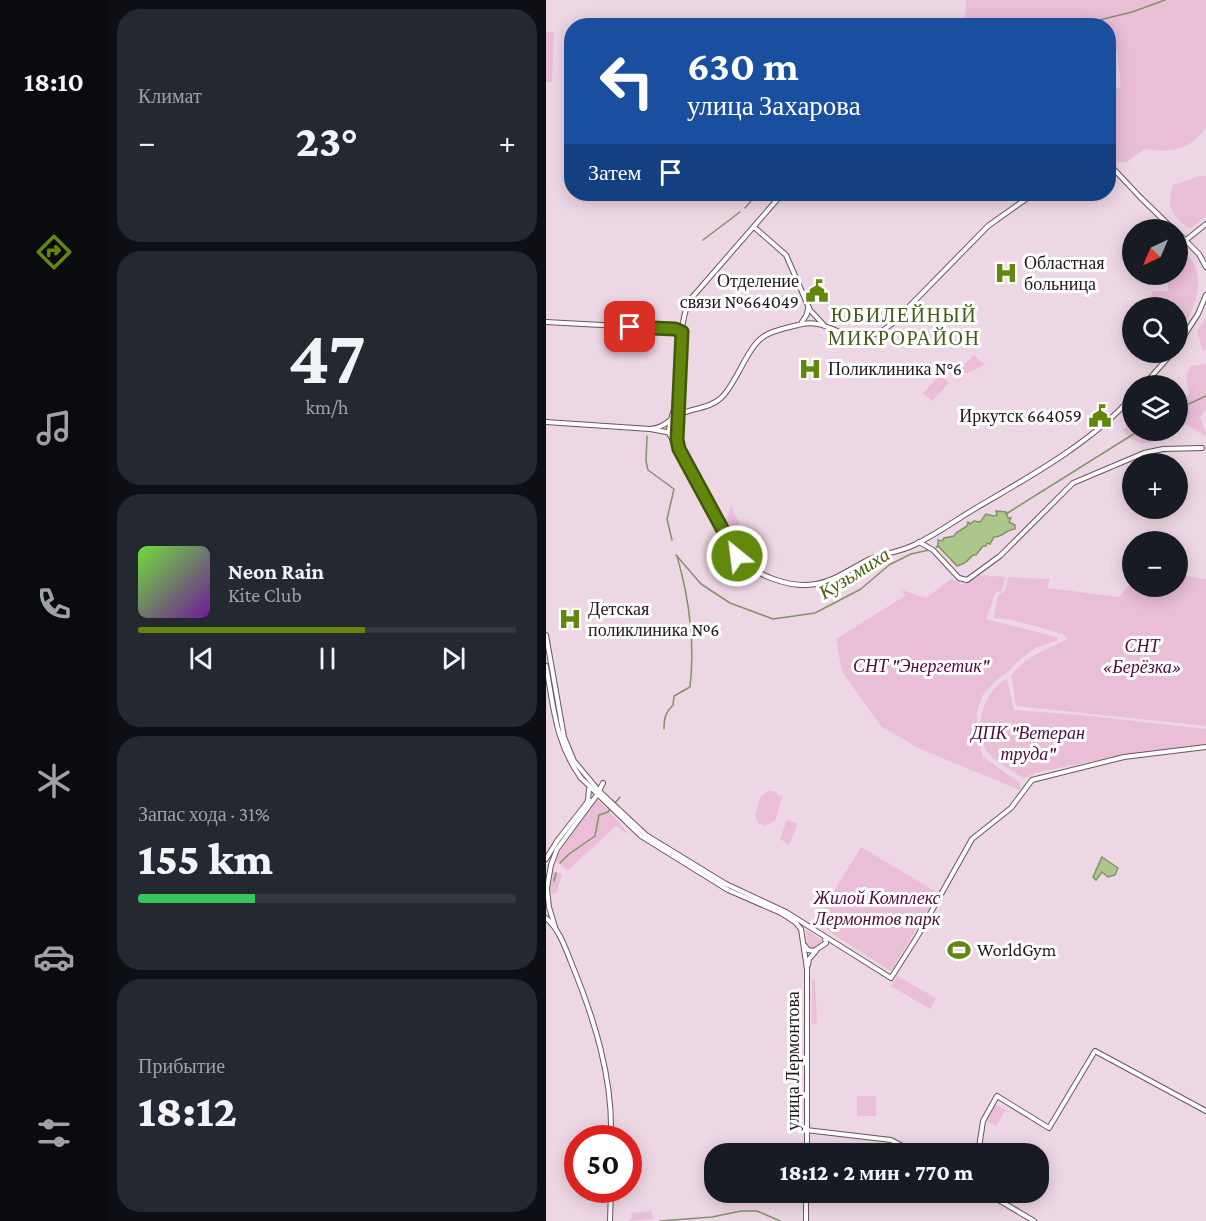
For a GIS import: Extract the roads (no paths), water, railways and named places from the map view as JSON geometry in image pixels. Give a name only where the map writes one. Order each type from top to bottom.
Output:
[{"type":"main road","points":[[1116,171],[1163,219]]},
{"type":"main road","points":[[671,331],[679,325],[689,301],[697,290],[777,201]]},
{"type":"main road","points":[[670,429],[679,415],[719,400],[760,339],[770,333],[800,324],[813,323],[847,336],[866,337],[880,333],[893,323],[988,226],[1023,201]]},
{"type":"main road","points":[[1188,238],[1206,224]]},
{"type":"main road","points":[[754,227],[786,255],[807,304],[824,326]]},
{"type":"main road","points":[[1188,242],[1199,254],[1206,267]]},
{"type":"main road","points":[[1188,330],[1198,314],[1206,294]]},
{"type":"main road","points":[[800,324],[807,314],[807,304]]},
{"type":"main road","points":[[650,429],[670,429],[676,432],[678,428],[682,332],[685,313]]},
{"type":"main road","points":[[546,322],[682,332]]},
{"type":"main road","points":[[671,331],[678,337],[682,348]]},
{"type":"main road","points":[[1153,375],[1163,363]]},
{"type":"main road","points":[[680,387],[670,429],[737,556],[745,565],[756,571],[793,584],[815,584],[828,581],[871,559],[906,549],[1007,490],[1077,445],[1122,408]]},
{"type":"main road","points":[[546,422],[660,431],[670,429],[677,421],[679,449]]},
{"type":"main road","points":[[919,542],[933,550],[959,578],[967,580],[1000,556],[1073,483],[1144,453],[1163,449],[1202,448]]},
{"type":"main road","points":[[546,635],[564,737],[574,761],[597,792]]},
{"type":"main road","points":[[546,666],[562,746],[589,789],[588,801]]},
{"type":"main road","points":[[580,777],[646,835],[673,853],[726,884],[786,912],[891,978],[917,937],[972,839],[1010,810],[1027,786],[1036,778],[1142,754],[1206,747]]},
{"type":"main road","points":[[546,858],[558,839],[597,792]]},
{"type":"main road","points":[[546,896],[551,865],[560,845],[597,792]]},
{"type":"main road","name":"улица Лермонтова","points":[[612,807],[632,828],[650,842],[728,890],[781,913],[801,929],[807,969],[807,1143]]},
{"type":"main road","points":[[546,867],[551,865]]},
{"type":"main road","points":[[546,888],[556,930],[583,990],[596,1029],[606,1077],[611,1125]]},
{"type":"main road","points":[[546,917],[556,930]]},
{"type":"main road","points":[[810,928],[804,928],[802,938],[808,950],[818,950],[830,944],[838,945]]},
{"type":"main road","points":[[818,950],[826,942],[824,937]]},
{"type":"main road","name":"улица Лермонтова","points":[[807,969],[809,959],[818,950]]},
{"type":"main road","points":[[980,1143],[983,1121],[997,1096],[1049,1128],[1095,1051],[1206,1111]]},
{"type":"main road","points":[[806,1130],[891,1140],[897,1143]]},
{"type":"main road","points":[[610,1221],[611,1203]]},
{"type":"main road","points":[[806,1203],[806,1221]]},
{"type":"main road","points":[[1004,1203],[1034,1221]]},
{"type":"waterway","name":"Кузьмиха","points":[[1108,18],[1165,0]]},
{"type":"waterway","name":"Кузьмиха","points":[[745,208],[751,201]]},
{"type":"waterway","name":"Кузьмиха","points":[[703,240],[740,212]]},
{"type":"waterway","name":"Кузьмиха","points":[[1188,404],[1206,396]]},
{"type":"waterway","name":"Кузьмиха","points":[[647,436],[648,470],[674,489],[667,519],[672,540]]},
{"type":"waterway","name":"Кузьмиха","points":[[1006,514],[1122,441]]},
{"type":"waterway","name":"Кузьмиха","points":[[676,555],[701,584],[730,603],[773,619],[815,613],[861,589],[889,565],[911,554],[929,550]]},
{"type":"waterway","name":"Кузьмиха","points":[[664,729],[665,718],[673,705],[674,696],[690,687],[692,654],[690,621],[677,556]]},
{"type":"waterway","name":"Кузьмиха","points":[[615,803],[620,797]]},
{"type":"waterway","name":"Кузьмиха","points":[[560,863],[595,836],[599,815],[610,809]]},
{"type":"waterway","points":[[554,881],[556,873]]},
{"type":"waterway","points":[[660,1221],[712,1217],[741,1211],[757,1211],[780,1221]]},
{"type":"place","name":"Областная больница","points":[[1006,273]]},
{"type":"place","name":"Отделение связи №664049","points":[[817,291]]},
{"type":"place","name":"Поликлиника N°6","points":[[810,369]]},
{"type":"place","name":"Иркутск 664059","points":[[1100,416]]},
{"type":"place","name":"Детская поликлиника №6","points":[[570,619]]},
{"type":"place","name":"WorldGym","points":[[959,950]]},
{"type":"district","name":"ЮБИЛЕЙНЫЙ МИКРОРАЙОН","points":[[904,326]]},
{"type":"park label","name":"СНТ «Берёзка»","points":[[1142,656]]},
{"type":"park label","name":"СНТ \"Энергетик\"","points":[[921,666]]},
{"type":"park label","name":"ДПК \"Ветеран труда\"","points":[[1028,743]]},
{"type":"park label","name":"Жилой Комплекс Лермонтов парк","points":[[877,908]]}]
